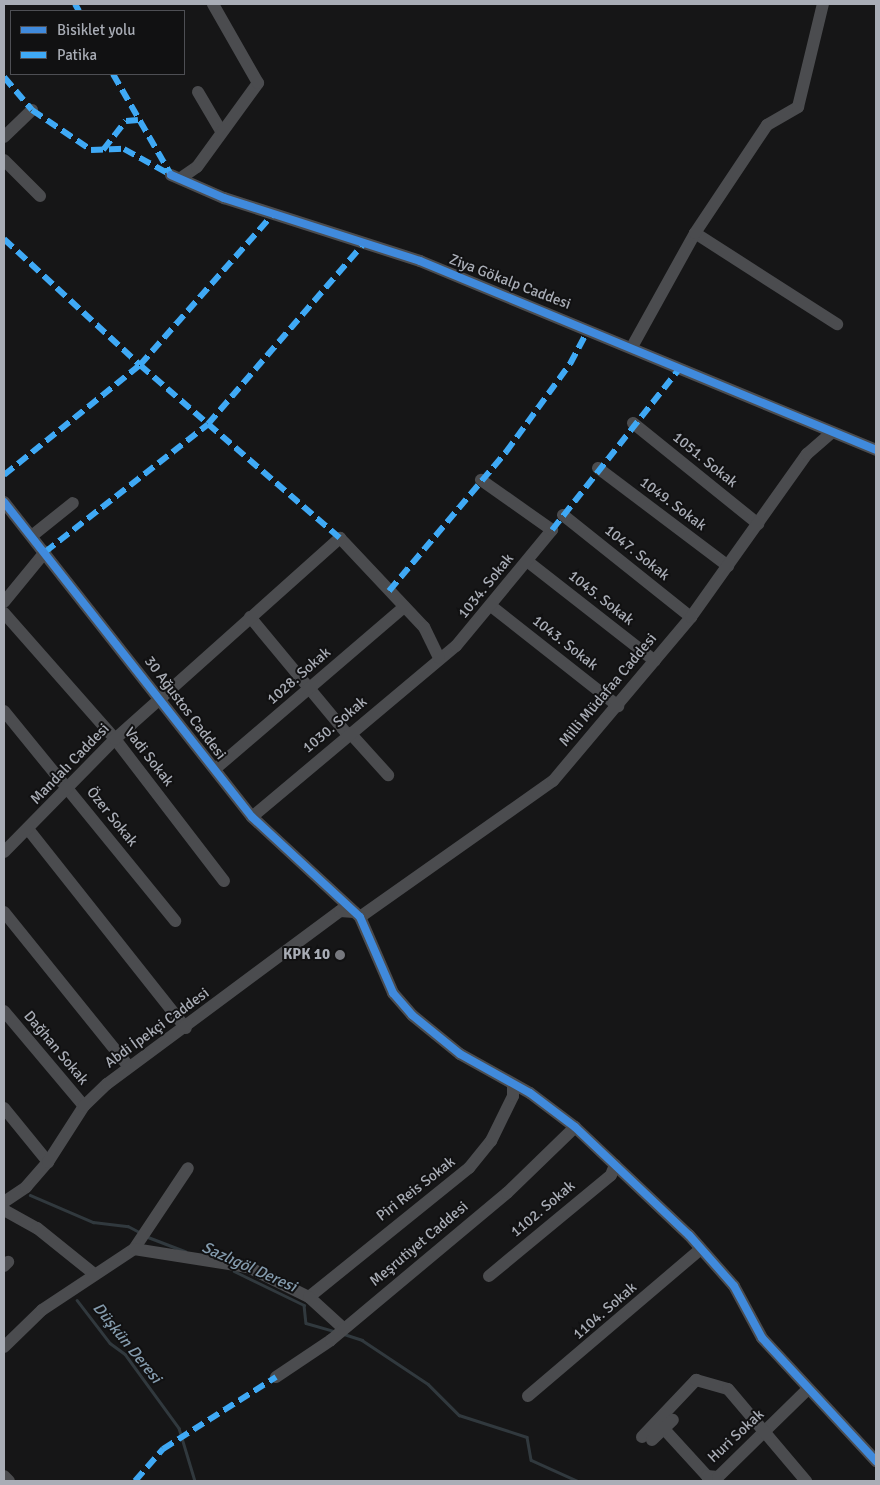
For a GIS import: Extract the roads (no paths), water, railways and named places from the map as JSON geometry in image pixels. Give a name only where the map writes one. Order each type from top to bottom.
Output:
[{"type":"street","points":[[198,92],[221,131],[258,83],[213,4]]},
{"type":"street","points":[[633,345],[695,233],[767,124],[798,107],[823,4]]},
{"type":"street","points":[[4,137],[32,110]]},
{"type":"street","name":"Ziya Gökalp Caddesi","points":[[221,131],[197,167],[176,177],[224,198],[391,250],[633,345],[831,433],[876,450]]},
{"type":"street","points":[[4,160],[40,196]]},
{"type":"street","points":[[695,233],[837,324]]},
{"type":"street","name":"1051. Sokak","points":[[633,422],[758,524]]},
{"type":"street","name":"Milli Müdafaa Caddesi","points":[[357,914],[553,782],[656,661],[728,566],[807,454],[831,433]]},
{"type":"street","name":"1049. Sokak","points":[[598,468],[728,566]]},
{"type":"street","name":"1034. Sokak","points":[[439,658],[456,646],[552,530],[481,480]]},
{"type":"street","name":"30 Ağustos Caddesi","points":[[4,502],[33,535],[44,552],[252,817],[357,914]]},
{"type":"street","points":[[33,535],[73,503]]},
{"type":"street","name":"1047. Sokak","points":[[563,515],[690,617]]},
{"type":"street","name":"Mandalı Caddesi","points":[[4,852],[68,789],[114,739],[340,538],[404,607]]},
{"type":"street","points":[[4,602],[44,552]]},
{"type":"street","name":"1045. Sokak","points":[[527,560],[656,661]]},
{"type":"street","name":"1043. Sokak","points":[[491,606],[618,706]]},
{"type":"street","points":[[404,607],[424,627],[439,658]]},
{"type":"street","name":"1028. Sokak","points":[[215,769],[404,607]]},
{"type":"street","name":"Vadi Sokak","points":[[4,613],[114,739],[224,881]]},
{"type":"street","points":[[250,617],[309,690],[388,774]]},
{"type":"street","name":"1030. Sokak","points":[[252,817],[439,658]]},
{"type":"street","name":"Özer Sokak","points":[[4,711],[175,921]]},
{"type":"street","points":[[28,829],[186,1028]]},
{"type":"street","name":"Abdi İpekçi Caddesi","points":[[4,1202],[26,1187],[48,1162],[84,1106],[129,1067],[186,1028],[340,911],[357,914]]},
{"type":"street","points":[[4,912],[129,1067]]},
{"type":"street","points":[[357,914],[393,993],[412,1015],[460,1054],[513,1084],[575,1127],[616,1166],[701,1249],[734,1286],[762,1338],[876,1460]]},
{"type":"street","name":"Dağhan Sokak","points":[[4,1011],[84,1106]]},
{"type":"street","name":"Piri Reis Sokak","points":[[309,1297],[469,1168],[491,1141],[513,1096],[513,1084]]},
{"type":"street","points":[[4,1108],[48,1162]]},
{"type":"street","name":"Meşrutiyet Caddesi","points":[[276,1377],[343,1328],[507,1193],[575,1127]]},
{"type":"street","name":"1102. Sokak","points":[[489,1276],[611,1175],[616,1166]]},
{"type":"street","points":[[4,1347],[64,1294],[93,1273],[134,1249],[188,1168]]},
{"type":"street","points":[[4,1210],[37,1228],[93,1273]]},
{"type":"street","points":[[134,1249],[248,1267],[309,1297],[343,1328]]},
{"type":"street","name":"1104. Sokak","points":[[528,1396],[701,1249]]},
{"type":"street","name":"Huri Sokak","points":[[764,1435],[728,1389],[696,1380],[647,1439],[669,1425],[711,1477],[724,1475],[764,1435],[808,1389]]},
{"type":"street","points":[[764,1435],[806,1481]]},
{"type":"street","points":[[4,1476],[9,1481]]},
{"type":"waterway","name":"Sazlıgöl Deresi","points":[[30,1195],[93,1222],[128,1226],[141,1233]]},
{"type":"waterway","name":"Sazlıgöl Deresi","points":[[148,1237],[185,1251]]},
{"type":"waterway","name":"Sazlıgöl Deresi","points":[[234,1271],[304,1305],[306,1323],[334,1331]]},
{"type":"waterway","name":"Düşkün Deresi","points":[[77,1300],[110,1343],[125,1354],[179,1428],[195,1481]]},
{"type":"waterway","name":"Sazlıgöl Deresi","points":[[344,1334],[362,1340],[428,1384],[459,1415],[527,1437],[531,1460],[578,1481]]},
{"type":"place","name":"KPK 10","points":[[340,955]]}]
